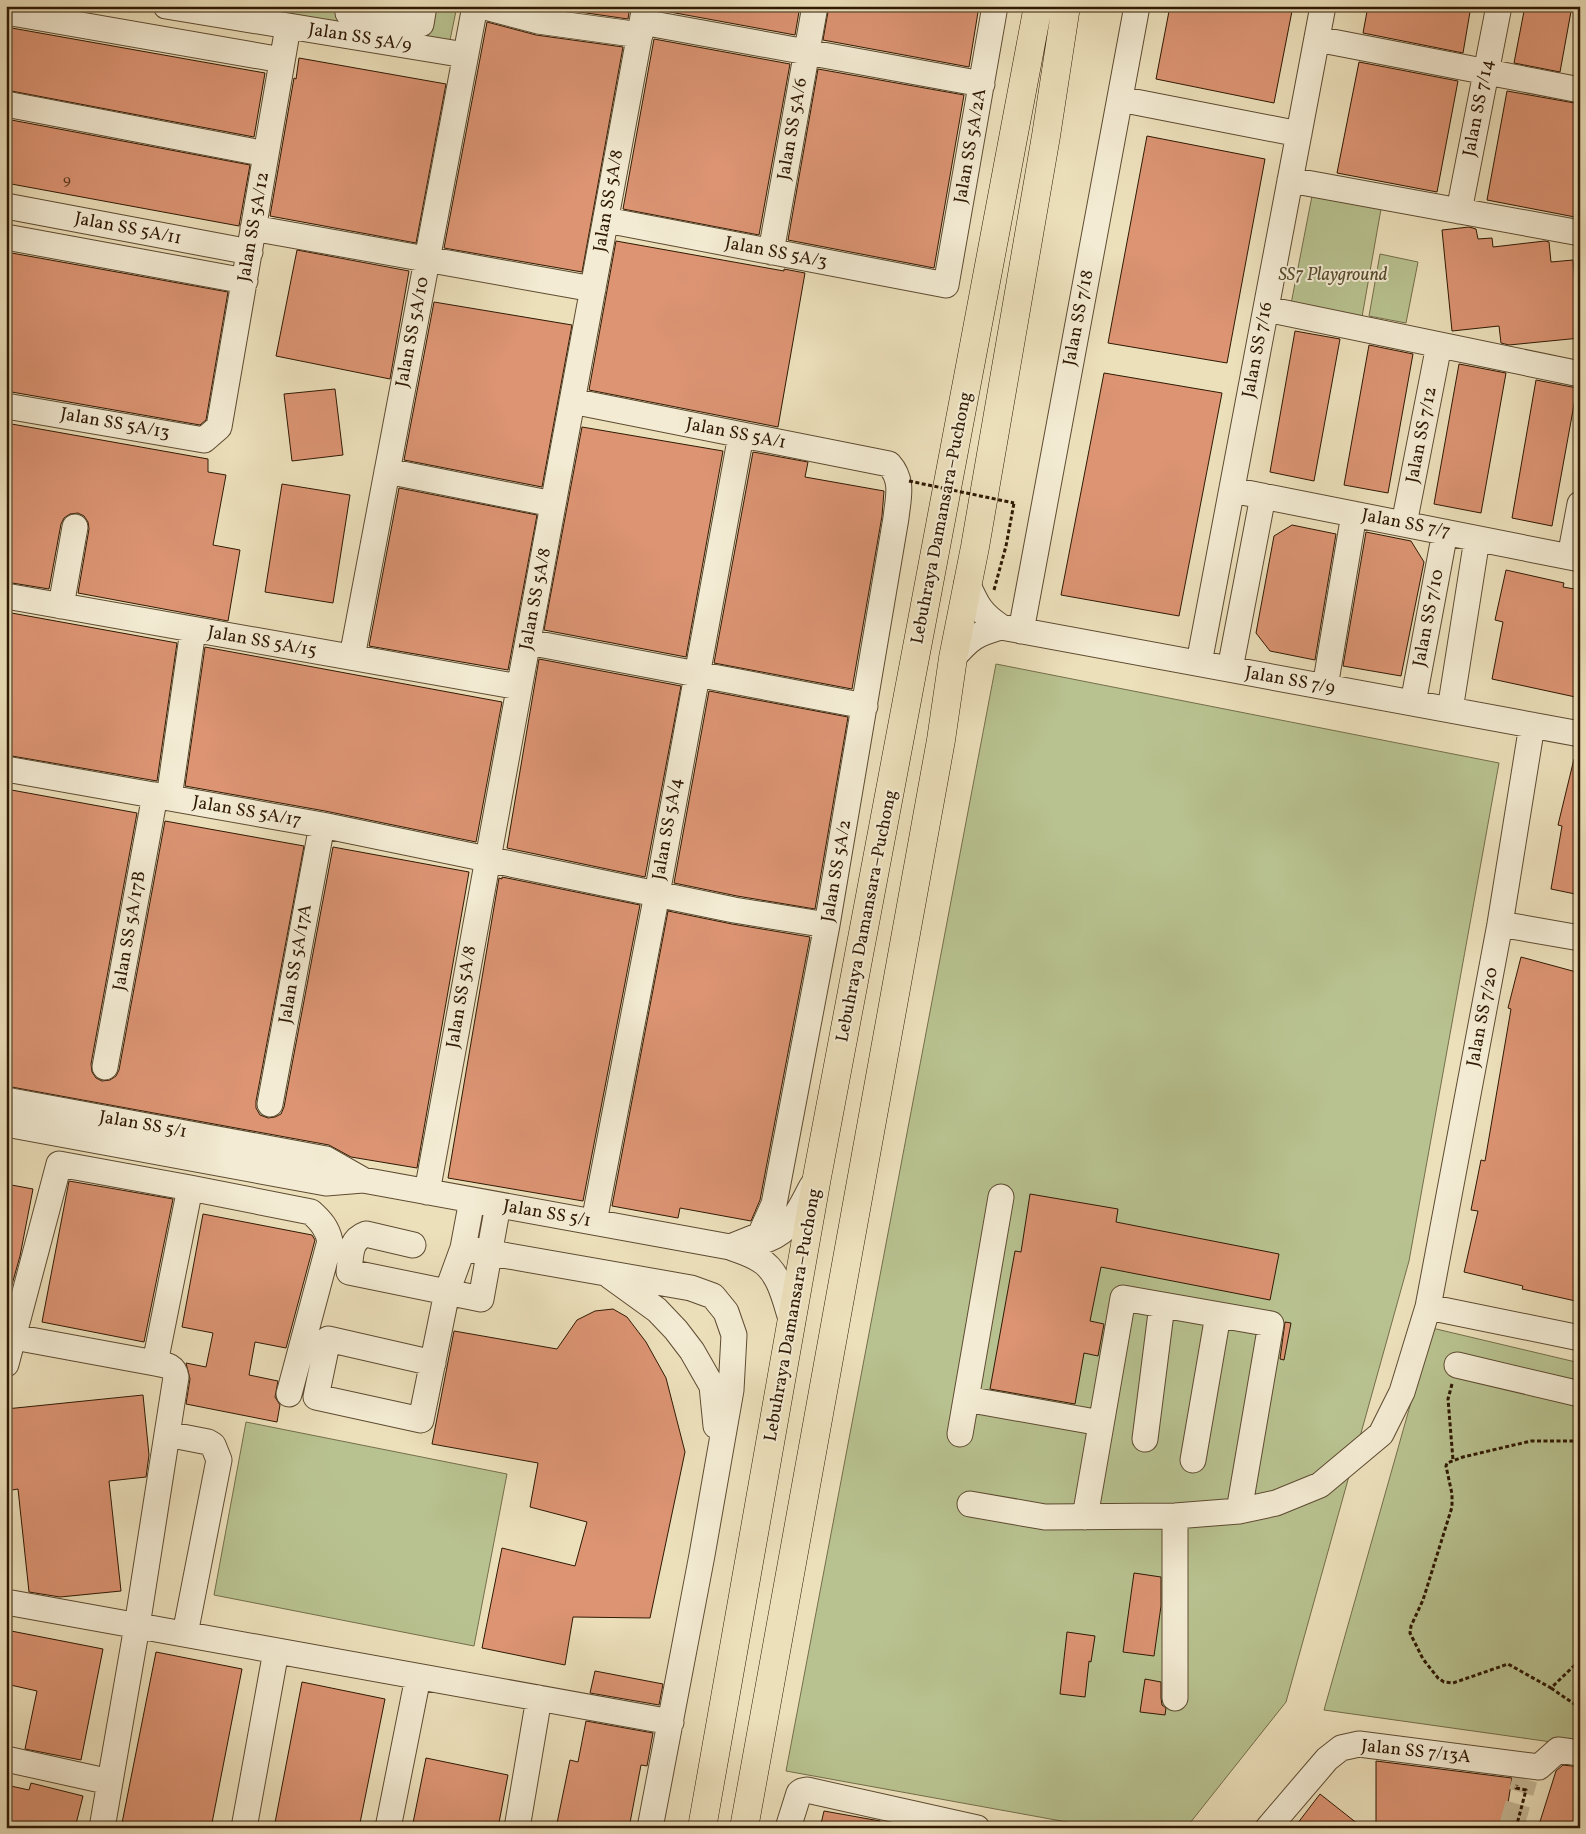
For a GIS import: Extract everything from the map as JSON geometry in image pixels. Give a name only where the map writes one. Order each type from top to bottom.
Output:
[{"type":"highway","points":[[1023,6],[1024,81]]},
{"type":"highway","name":"Lebuhraya Damansara–Puchong","points":[[702,1828],[817,1178],[1038,6]]},
{"type":"highway","name":"Lebuhraya Damansara–Puchong","points":[[745,1822],[941,740],[953,658],[975,547],[1046,136],[1066,6]]},
{"type":"highway","points":[[1046,136],[1070,65],[1082,6]]},
{"type":"street","name":"Jalan SS 5A/9","points":[[166,6],[288,27],[341,18],[465,55]]},
{"type":"street","points":[[341,18],[421,24],[424,6]]},
{"type":"street","name":"Jalan SS 5A/10","points":[[352,658],[475,6]]},
{"type":"street","points":[[481,6],[538,21],[642,21],[982,84]]},
{"type":"street","name":"Jalan SS 5A/6","points":[[771,252],[815,6]]},
{"type":"street","name":"Jalan SS 5A/2A","points":[[946,285],[996,6]]},
{"type":"street","name":"Jalan SS 7/18","points":[[1003,625],[1120,99],[1137,6]]},
{"type":"street","name":"Jalan SS 7/16","points":[[1199,664],[1323,6]]},
{"type":"street","name":"Jalan SS 7/14","points":[[1459,211],[1499,6]]},
{"type":"street","points":[[6,12],[282,60]]},
{"type":"street","name":"Jalan SS 5A/8","points":[[427,1192],[486,860],[554,504],[642,21]]},
{"type":"street","name":"Jalan SS 5A/12","points":[[219,427],[288,27]]},
{"type":"street","points":[[1317,39],[1580,90]]},
{"type":"street","points":[[1120,99],[1299,134]]},
{"type":"street","points":[[6,104],[266,154]]},
{"type":"street","points":[[1290,180],[1580,233]]},
{"type":"street","name":"Jalan SS 5A/11","points":[[6,206],[251,241],[425,269],[593,289]]},
{"type":"street","name":"Jalan SS 5A/3","points":[[606,220],[946,285]]},
{"type":"street","name":"Jalan SS 5A/11","points":[[6,237],[245,281]]},
{"type":"street","points":[[1266,309],[1580,374]]},
{"type":"street","name":"Jalan SS 7/12","points":[[1404,524],[1439,345]]},
{"type":"street","name":"Jalan SS 5A/1","points":[[572,402],[889,464],[902,476]]},
{"type":"street","name":"Jalan SS 5A/13","points":[[6,406],[204,440],[219,427]]},
{"type":"street","name":"Jalan SS 5A/4","points":[[594,1222],[657,894],[741,435]]},
{"type":"street","points":[[387,471],[554,504]]},
{"type":"street","name":"Jalan SS 5A/2","points":[[730,1247],[760,1235],[774,1204],[827,925],[902,476]]},
{"type":"street","name":"Jalan SS 7/7","points":[[1232,490],[1575,558]]},
{"type":"street","points":[[1230,669],[1262,496]]},
{"type":"street","points":[[1575,558],[1580,504]]},
{"type":"street","points":[[1325,687],[1354,514]]},
{"type":"street","points":[[61,606],[75,527]]},
{"type":"street","name":"Jalan SS 7/10","points":[[1413,703],[1445,532]]},
{"type":"street","name":"Jalan SS 7/10","points":[[1450,710],[1478,538]]},
{"type":"street","points":[[967,583],[977,605],[1003,625]]},
{"type":"street","name":"Jalan SS 5A/15","points":[[6,596],[519,687]]},
{"type":"street","name":"Jalan SS 7/9","points":[[953,658],[967,642],[980,633],[1003,625],[1199,664],[1580,734]]},
{"type":"street","name":"Jalan SS 5A/17B","points":[[105,1067],[162,797],[193,630]]},
{"type":"street","points":[[528,642],[865,706]]},
{"type":"street","name":"Jalan SS 7/20","points":[[970,1504],[1045,1517],[1174,1516],[1239,1511],[1276,1502],[1320,1485],[1381,1434],[1402,1392],[1428,1307],[1500,924],[1532,725]]},
{"type":"street","name":"Jalan SS 5A/17","points":[[6,769],[322,825],[734,910],[827,925]]},
{"type":"street","name":"Jalan SS 5A/17A","points":[[270,1104],[322,825]]},
{"type":"street","points":[[1500,924],[1580,938]]},
{"type":"street","name":"Jalan SS 5/1","points":[[6,1100],[326,1159],[363,1180]]},
{"type":"street","name":"Jalan SS 5/1","points":[[6,1124],[326,1183],[363,1180],[730,1247],[761,1260],[773,1272],[780,1286],[792,1322]]},
{"type":"street","points":[[6,1364],[59,1164],[311,1212],[328,1231],[330,1241],[290,1394]]},
{"type":"street","name":"Jalan SS 5/1","points":[[730,1247],[763,1242],[776,1237],[797,1214],[817,1178]]},
{"type":"street","points":[[155,1363],[190,1188]]},
{"type":"street","points":[[960,1434],[1001,1197]]},
{"type":"street","points":[[433,1363],[328,1340],[316,1397],[421,1420],[433,1363],[446,1292],[463,1248],[472,1200]]},
{"type":"street","points":[[413,1245],[366,1234],[359,1236],[354,1241],[349,1272],[481,1299],[498,1205]]},
{"type":"street","points":[[463,1248],[691,1288],[713,1296],[726,1312],[734,1336],[731,1390],[702,1556],[650,1828]]},
{"type":"street","points":[[606,1273],[657,1310],[692,1351],[712,1386],[719,1454]]},
{"type":"street","points":[[1085,1517],[1123,1298],[1271,1324],[1239,1511]]},
{"type":"street","points":[[1145,1439],[1162,1304]]},
{"type":"street","points":[[1428,1307],[1580,1338]]},
{"type":"street","points":[[1193,1460],[1218,1315]]},
{"type":"street","points":[[14,1337],[155,1363],[171,1367],[176,1377],[137,1626],[102,1828]]},
{"type":"street","points":[[1457,1366],[1580,1394]]},
{"type":"street","points":[[966,1399],[1101,1423]]},
{"type":"street","points":[[167,1434],[208,1442],[213,1445],[219,1460],[185,1634]]},
{"type":"street","points":[[1174,1516],[1175,1698]]},
{"type":"street","points":[[6,1602],[671,1722]]},
{"type":"street","points":[[244,1828],[276,1651]]},
{"type":"street","points":[[388,1828],[418,1676]]},
{"type":"street","points":[[517,1828],[539,1698]]},
{"type":"street","name":"Jalan SS 7/13A","points":[[1268,1828],[1327,1759],[1341,1748],[1359,1744],[1530,1775]]},
{"type":"street","points":[[1530,1775],[1558,1750],[1580,1753]]},
{"type":"street","points":[[6,1759],[110,1782]]},
{"type":"street","points":[[788,1828],[798,1794],[802,1790],[808,1790],[976,1828]]},
{"type":"path","points":[[902,476],[1014,503],[1006,546],[1003,625]]},
{"type":"path","points":[[1453,1460],[1448,1399],[1457,1366]]},
{"type":"path","points":[[1580,1442],[1531,1441],[1447,1463],[1452,1506],[1423,1600],[1411,1626],[1410,1633],[1423,1659],[1438,1678],[1444,1682],[1453,1683],[1508,1664],[1551,1688],[1580,1708]]},
{"type":"path","points":[[1551,1688],[1580,1660]]},
{"type":"path","points":[[1516,1828],[1530,1775]]},
{"type":"green space","points":[[235,6],[457,6],[449,45]]},
{"type":"green space","name":"SS7 Playground","points":[[1312,196],[1381,209],[1362,317],[1291,304]]},
{"type":"green space","points":[[1380,254],[1418,262],[1406,323],[1369,316]]},
{"type":"green space","points":[[996,664],[1499,763],[1409,1261],[1286,1702],[1186,1828],[1100,1828],[786,1771]]},
{"type":"green space","points":[[1432,1328],[1580,1363],[1580,1746],[1324,1710]]},
{"type":"green space","points":[[246,1422],[507,1474],[474,1646],[214,1595]]},
{"type":"building","points":[[538,6],[630,6],[628,19]]},
{"type":"building","points":[[659,6],[800,6],[795,35],[659,10]]},
{"type":"building","points":[[829,6],[979,6],[969,67],[823,40]]},
{"type":"building","points":[[1170,6],[1293,6],[1274,103],[1156,79]]},
{"type":"building","points":[[1368,6],[1471,6],[1463,53],[1363,33]]},
{"type":"building","points":[[1525,6],[1572,6],[1560,72],[1514,63]]},
{"type":"building","points":[[487,22],[536,35],[623,47],[582,272],[444,248]]},
{"type":"building","points":[[6,27],[265,73],[254,137],[6,90]]},
{"type":"building","points":[[654,39],[790,64],[759,235],[623,209]]},
{"type":"building","points":[[299,58],[446,84],[416,243],[270,216]]},
{"type":"building","points":[[1359,62],[1458,81],[1437,192],[1337,173]]},
{"type":"building","points":[[818,69],[964,95],[934,268],[788,240]]},
{"type":"building","points":[[1507,91],[1580,104],[1580,218],[1487,200]]},
{"type":"building","points":[[6,119],[250,165],[239,226],[6,183]]},
{"type":"building","points":[[1147,136],[1265,159],[1227,363],[1108,343]]},
{"type":"building","points":[[1469,227],[1476,229],[1478,239],[1492,238],[1493,247],[1545,241],[1549,242],[1551,262],[1573,260],[1580,338],[1509,345],[1501,343],[1499,326],[1452,331],[1442,230]]},
{"type":"building","points":[[616,241],[784,271],[784,269],[805,273],[778,427],[589,390]]},
{"type":"building","points":[[297,250],[409,271],[390,379],[276,356]]},
{"type":"building","points":[[6,252],[228,292],[206,420],[200,425],[6,391]]},
{"type":"building","points":[[434,302],[572,325],[542,487],[404,460]]},
{"type":"building","points":[[1295,331],[1340,339],[1314,481],[1270,472]]},
{"type":"building","points":[[1369,345],[1413,354],[1388,493],[1344,485]]},
{"type":"building","points":[[1459,364],[1506,373],[1481,513],[1434,504]]},
{"type":"building","points":[[1104,373],[1222,393],[1179,616],[1061,595]]},
{"type":"building","points":[[1536,380],[1577,388],[1552,526],[1512,518]]},
{"type":"building","points":[[335,389],[343,455],[292,461],[284,394]]},
{"type":"building","points":[[6,423],[208,459],[208,472],[226,475],[213,545],[240,550],[228,621],[78,593],[89,529],[88,522],[84,516],[78,513],[70,514],[64,518],[61,524],[49,589],[6,582]]},
{"type":"building","points":[[582,427],[723,451],[686,657],[544,630]]},
{"type":"building","points":[[753,452],[808,462],[805,477],[884,491],[882,516],[852,689],[714,663]]},
{"type":"building","points":[[282,484],[350,495],[333,603],[265,592]]},
{"type":"building","points":[[399,488],[537,515],[508,670],[369,646]]},
{"type":"building","points":[[1292,525],[1336,534],[1315,660],[1270,651],[1256,633],[1274,536]]},
{"type":"building","points":[[1366,532],[1411,541],[1424,562],[1401,676],[1343,666]]},
{"type":"building","points":[[1506,570],[1564,583],[1563,587],[1580,590],[1580,698],[1492,679],[1503,622],[1495,620]]},
{"type":"building","points":[[6,612],[177,643],[157,781],[6,755]]},
{"type":"building","points":[[205,647],[502,702],[476,842],[325,811],[185,786]]},
{"type":"building","points":[[539,659],[681,686],[645,877],[507,848]]},
{"type":"building","points":[[709,691],[848,717],[815,909],[674,883]]},
{"type":"building","points":[[1574,759],[1580,760],[1580,895],[1551,889],[1562,826],[1558,825]]},
{"type":"building","points":[[6,789],[137,813],[91,1064],[92,1072],[96,1078],[102,1081],[110,1080],[116,1076],[119,1070],[165,821],[304,846],[256,1101],[256,1108],[260,1115],[268,1118],[281,1114],[284,1107],[333,847],[469,872],[417,1168],[351,1157],[329,1145],[6,1086]]},
{"type":"building","points":[[502,877],[640,905],[583,1201],[448,1178],[499,878],[502,879]]},
{"type":"building","points":[[668,911],[810,937],[760,1200],[751,1221],[680,1208],[678,1218],[612,1206]]},
{"type":"building","points":[[1521,957],[1580,973],[1580,1302],[1522,1289],[1523,1286],[1464,1272],[1478,1211],[1471,1210],[1481,1160],[1485,1161],[1511,1009],[1508,1008]]},
{"type":"building","points":[[69,1181],[173,1199],[144,1342],[42,1322]]},
{"type":"building","points":[[6,1184],[33,1189],[20,1256],[11,1288],[6,1287]]},
{"type":"building","points":[[1030,1194],[1118,1209],[1116,1222],[1279,1254],[1270,1300],[1101,1267],[1090,1321],[1104,1324],[1098,1356],[1084,1353],[1075,1404],[990,1389],[1015,1251],[1021,1252]]},
{"type":"building","points":[[203,1214],[312,1235],[315,1240],[286,1348],[255,1342],[249,1375],[278,1381],[275,1397],[280,1405],[277,1422],[186,1404],[190,1379],[186,1363],[206,1367],[213,1333],[182,1327]]},
{"type":"building","points":[[613,1309],[627,1317],[646,1342],[666,1378],[685,1452],[650,1618],[573,1617],[565,1665],[482,1648],[502,1548],[575,1566],[587,1522],[530,1507],[538,1463],[432,1444],[454,1331],[557,1349],[577,1320],[595,1311]]},
{"type":"building","points":[[1285,1322],[1291,1323],[1284,1360],[1280,1359]]},
{"type":"building","points":[[143,1395],[149,1455],[146,1477],[109,1481],[121,1591],[60,1597],[29,1592],[18,1489],[6,1491],[6,1409]]},
{"type":"building","points":[[1134,1573],[1161,1577],[1161,1606],[1154,1656],[1123,1652]]},
{"type":"building","points":[[6,1630],[103,1649],[81,1760],[25,1749],[37,1691],[6,1684]]},
{"type":"building","points":[[1067,1632],[1095,1636],[1091,1662],[1089,1661],[1085,1697],[1060,1694]]},
{"type":"building","points":[[156,1652],[242,1669],[211,1828],[121,1828]]},
{"type":"building","points":[[595,1671],[663,1684],[659,1705],[590,1693]]},
{"type":"building","points":[[1145,1679],[1161,1682],[1161,1698],[1162,1705],[1166,1708],[1165,1715],[1140,1712]]},
{"type":"building","points":[[302,1682],[385,1699],[359,1828],[274,1828]]},
{"type":"building","points":[[586,1721],[653,1733],[647,1766],[641,1765],[629,1828],[556,1828],[570,1760],[578,1762]]},
{"type":"building","points":[[426,1758],[508,1775],[498,1828],[412,1828]]},
{"type":"building","points":[[1376,1761],[1512,1778],[1504,1828],[1376,1828]]},
{"type":"building","points":[[1563,1765],[1580,1767],[1580,1828],[1538,1828],[1556,1771]]},
{"type":"building","points":[[31,1783],[83,1796],[75,1828],[6,1828],[6,1785],[29,1790]]},
{"type":"building","points":[[1320,1794],[1363,1828],[1294,1828]]},
{"type":"building","points":[[824,1811],[880,1821],[880,1828],[820,1828]]},
{"type":"tunnel","points":[[1511,1828],[1525,1779]]}]
